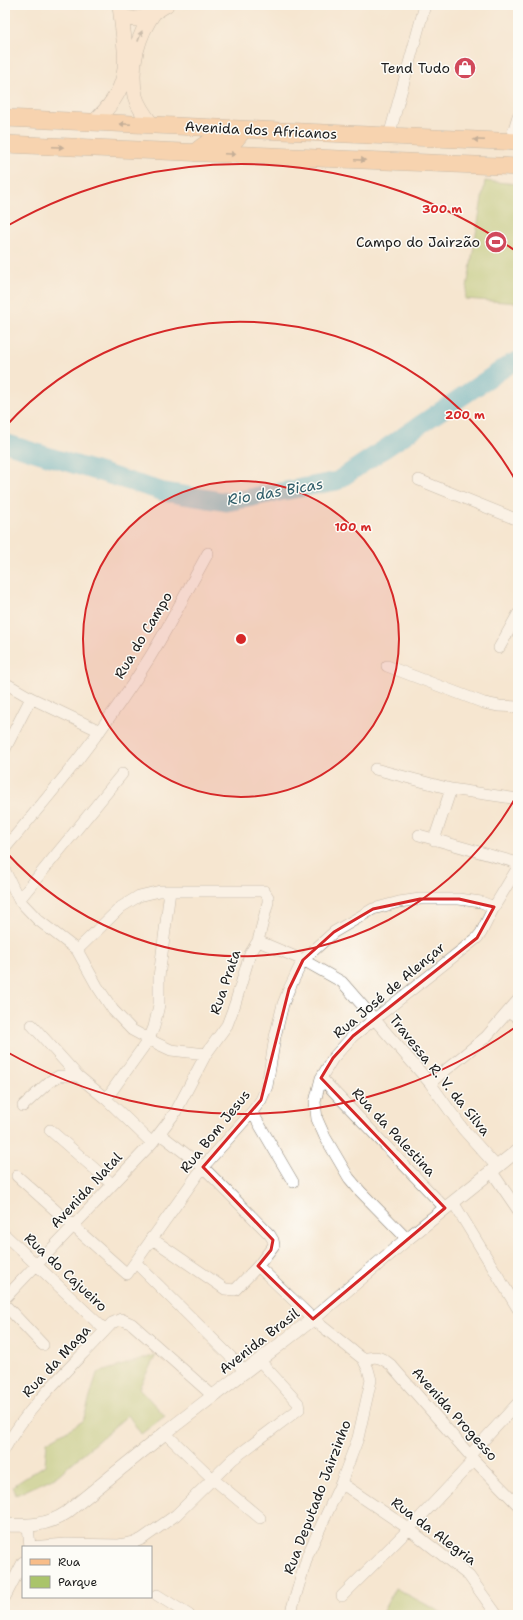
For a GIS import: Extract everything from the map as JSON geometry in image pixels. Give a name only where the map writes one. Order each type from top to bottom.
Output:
[{"type":"main road","points":[[120,10],[135,20],[160,8]]},
{"type":"main road","points":[[152,125],[135,97],[134,77],[138,43],[144,26],[160,8]]},
{"type":"main road","points":[[94,122],[114,101],[124,78],[125,47],[120,10]]},
{"type":"main road","name":"Avenida dos Africanos","points":[[5,118],[514,142]]},
{"type":"main road","points":[[26,145],[24,136],[26,127],[33,122],[44,120]]},
{"type":"main road","points":[[195,152],[203,145],[212,141],[235,140],[240,134],[239,129]]},
{"type":"main road","name":"Avenida dos Africanos","points":[[5,144],[518,167]]},
{"type":"street","points":[[389,136],[425,5]]},
{"type":"street","points":[[514,142],[518,116]]},
{"type":"street","points":[[419,480],[518,520]]},
{"type":"street","name":"Rua do Campo","points":[[5,848],[100,731],[150,657],[208,553]]},
{"type":"street","points":[[499,648],[518,614]]},
{"type":"street","points":[[387,666],[484,703],[499,706],[518,706]]},
{"type":"street","points":[[5,683],[31,698],[100,731]]},
{"type":"street","points":[[5,749],[31,698]]},
{"type":"street","points":[[375,769],[451,789],[518,799]]},
{"type":"street","points":[[20,900],[122,774]]},
{"type":"street","points":[[434,840],[451,789]]},
{"type":"street","points":[[419,835],[518,863]]},
{"type":"street","name":"Rua José de Alençar","points":[[407,1239],[356,1187],[343,1169],[325,1137],[317,1119],[315,1102],[321,1078],[338,1052],[353,1036],[477,938],[518,867]]},
{"type":"street","points":[[5,871],[20,900],[38,920],[77,950],[97,986],[113,1010],[132,1030],[170,1050],[206,1054]]},
{"type":"street","points":[[77,950],[121,907],[139,896],[160,891],[170,891],[159,978],[159,1005],[154,1027],[149,1039],[106,1099]]},
{"type":"street","name":"Rua Prata","points":[[170,891],[264,891],[268,897],[258,941],[250,954],[227,1025],[206,1054],[182,1099]]},
{"type":"street","name":"Rua Bom Jesus","points":[[151,1238],[203,1167],[261,1100],[267,1086],[275,1037],[283,1004],[288,989],[303,960],[334,932],[373,909],[400,902],[420,899],[459,899],[481,902],[494,907]]},
{"type":"street","name":"Travessa R. V. da Silva","points":[[258,941],[303,960],[342,982],[375,1018],[430,1083],[494,1170],[518,1210]]},
{"type":"street","points":[[430,1083],[486,1037],[518,1000]]},
{"type":"street","points":[[509,1011],[518,1018]]},
{"type":"street","points":[[32,1026],[78,1076],[106,1099],[152,1143]]},
{"type":"street","points":[[23,1106],[49,1082],[59,1076],[78,1076]]},
{"type":"street","name":"Rua da Palestina","points":[[321,1078],[449,1205],[518,1309]]},
{"type":"street","name":"Avenida Natal","points":[[5,1298],[152,1143],[175,1113],[182,1099]]},
{"type":"street","points":[[252,1112],[293,1182]]},
{"type":"street","points":[[50,1130],[112,1184]]},
{"type":"street","points":[[18,1176],[127,1274],[136,1263],[151,1238],[225,1289],[235,1290],[271,1250],[274,1245],[273,1240],[203,1167],[160,1134]]},
{"type":"street","name":"Avenida Brasil","points":[[5,1525],[28,1526],[54,1520],[66,1513],[165,1433],[314,1318],[407,1239],[518,1150]]},
{"type":"street","name":"Rua do Cajueiro","points":[[5,1235],[105,1330]]},
{"type":"street","points":[[136,1263],[246,1371]]},
{"type":"street","name":"Rua Deputado Jairzinho","points":[[258,1266],[314,1318],[363,1359],[371,1380],[358,1438],[341,1482],[308,1554],[290,1615]]},
{"type":"street","points":[[5,1305],[43,1345]]},
{"type":"street","name":"Rua do Cajueiro","points":[[121,1319],[132,1324],[213,1396]]},
{"type":"street","name":"Rua da Maga","points":[[5,1448],[16,1429],[32,1409],[105,1330],[112,1323],[121,1319]]},
{"type":"street","name":"Avenida Progesso","points":[[363,1359],[373,1357],[383,1358],[391,1365],[472,1458],[518,1505]]},
{"type":"street","points":[[42,1546],[66,1544],[120,1545],[135,1542],[176,1515],[233,1459],[299,1408],[298,1403],[260,1361]]},
{"type":"street","points":[[342,1596],[409,1529],[518,1403]]},
{"type":"street","points":[[165,1433],[212,1478],[260,1518]]},
{"type":"street","name":"Rua da Alegria","points":[[341,1482],[409,1529],[469,1576],[497,1615]]},
{"type":"street","points":[[28,1526],[30,1546]]},
{"type":"street","points":[[5,1597],[22,1564]]},
{"type":"street","points":[[157,1595],[188,1615]]},
{"type":"highlighted area","points":[[420,899],[459,899],[494,907],[477,938],[353,1036],[333,1058],[321,1078],[445,1208],[313,1319],[258,1266],[271,1250],[273,1240],[203,1167],[261,1100],[289,989],[303,960],[334,932],[373,909]]},
{"type":"green space","name":"Campo do Jairzão","points":[[485,181],[518,184],[518,303],[465,299]]},
{"type":"green space","points":[[156,1355],[139,1388],[165,1416],[141,1434],[128,1415],[57,1476],[16,1495],[13,1486],[45,1465],[47,1442],[83,1421],[97,1373]]},
{"type":"green space","points":[[395,1588],[446,1615],[381,1615]]},
{"type":"waterway","name":"Rio das Bicas","points":[[5,443],[164,492],[227,502],[337,481],[510,364],[518,361]]},
{"type":"place","name":"Tend Tudo","points":[[465,68]]},
{"type":"place","name":"Campo do Jairzão","points":[[496,242]]}]
